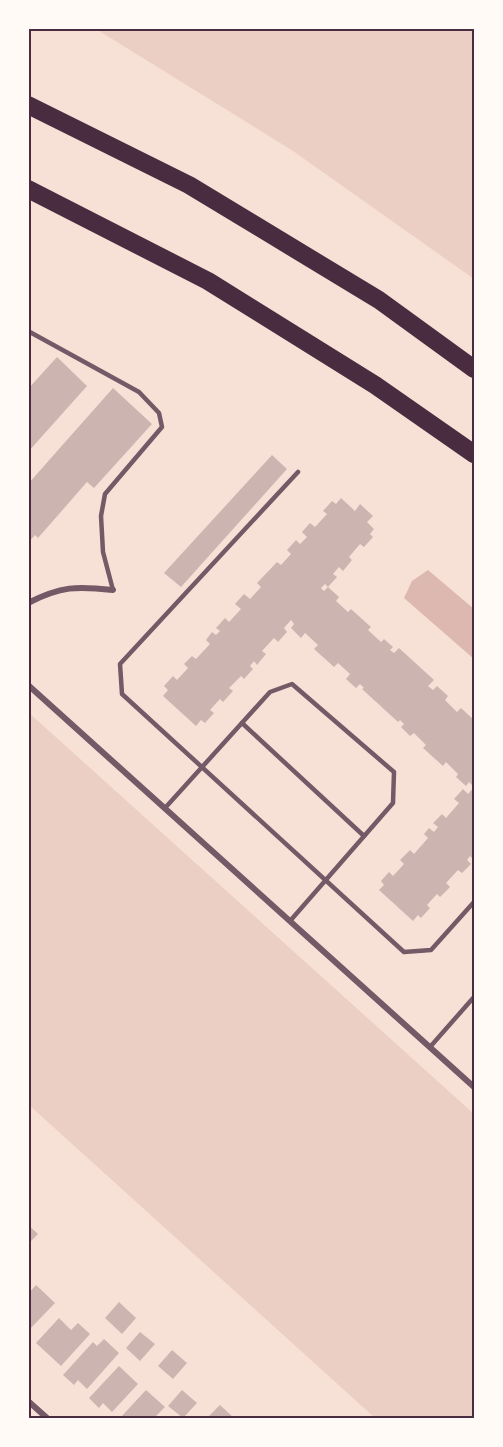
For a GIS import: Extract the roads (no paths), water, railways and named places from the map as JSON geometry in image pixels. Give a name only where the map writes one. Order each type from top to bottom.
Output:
[{"type":"highway","points":[[28,105],[189,184],[379,300],[474,369]]},
{"type":"highway","points":[[28,189],[208,281],[375,385],[474,454]]},
{"type":"street","points":[[28,603],[50,592],[81,586],[113,590]]},
{"type":"street","points":[[28,685],[474,1087]]},
{"type":"street","points":[[28,1401],[47,1419]]},
{"type":"lane","points":[[28,331],[139,392],[159,413],[162,427],[105,494],[101,516],[103,552],[113,590]]},
{"type":"lane","points":[[298,472],[120,664],[122,694],[404,952],[431,950],[474,902]]},
{"type":"lane","points":[[165,808],[270,692],[292,684],[394,772],[393,803],[290,921]]},
{"type":"lane","points":[[242,723],[364,836]]},
{"type":"lane","points":[[430,1047],[474,997]]}]
